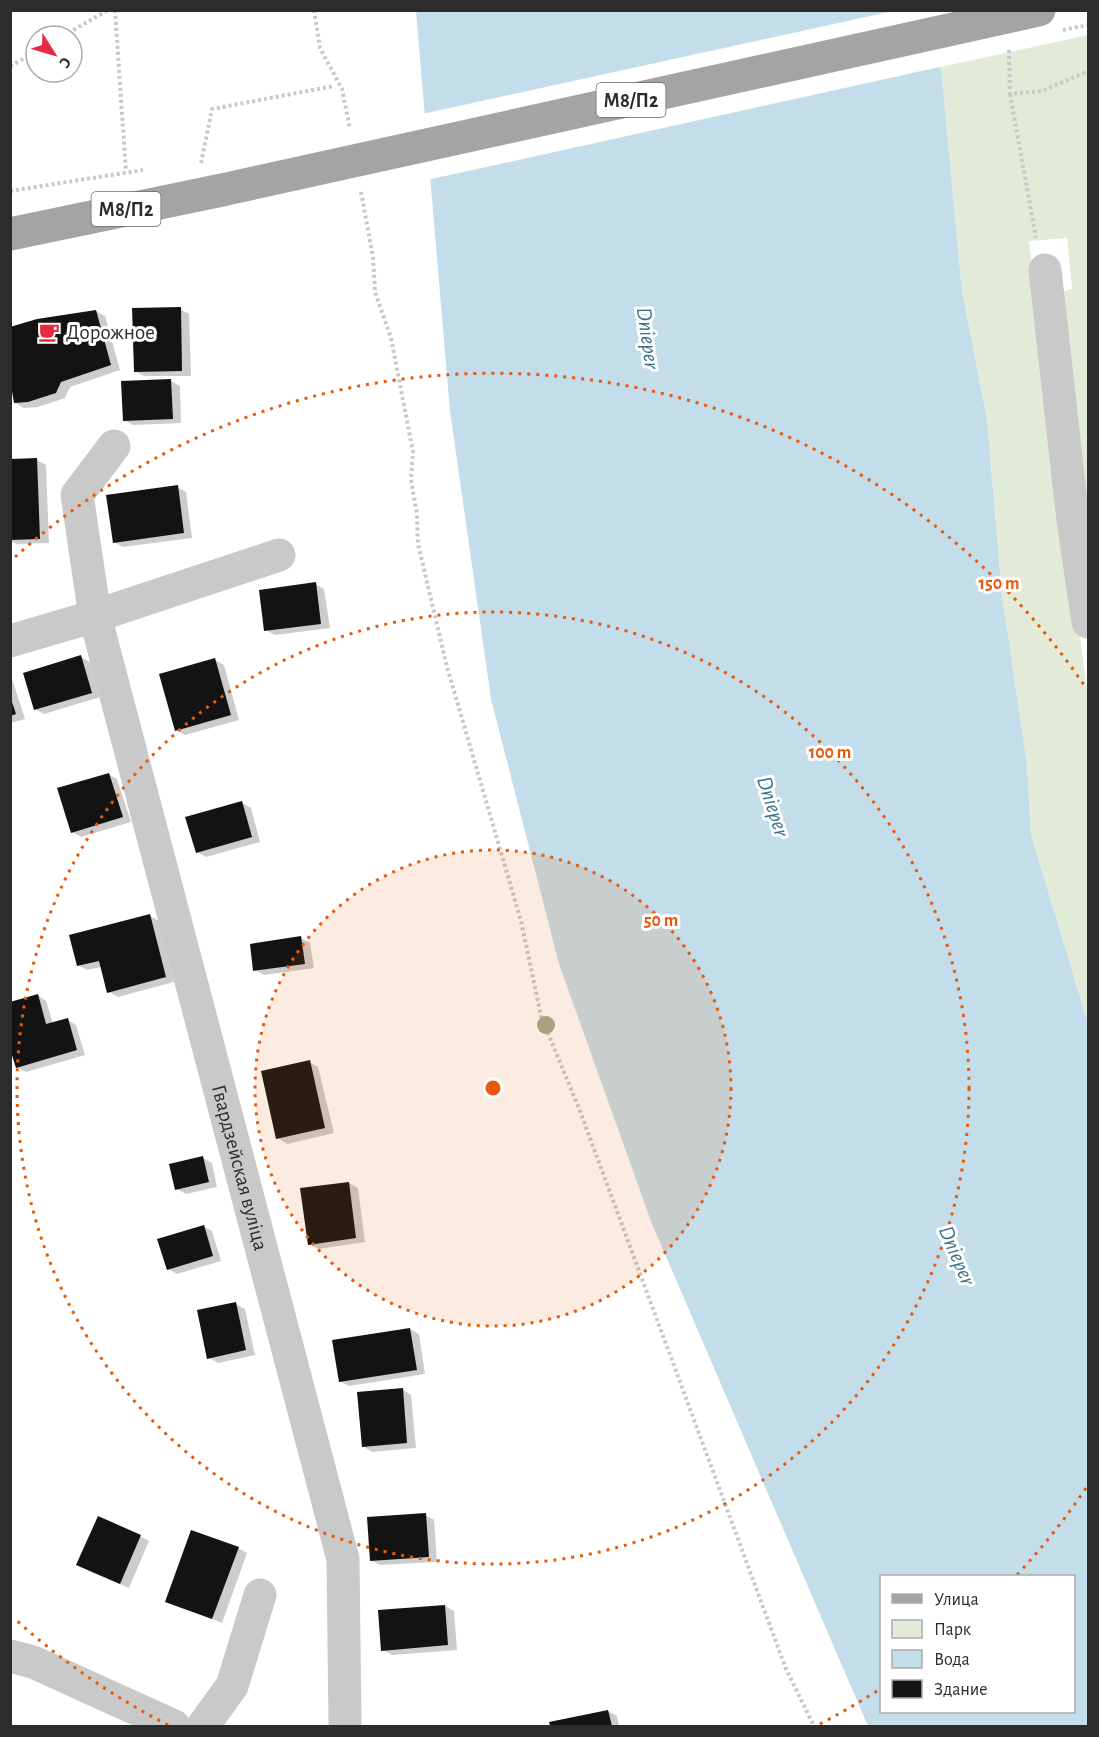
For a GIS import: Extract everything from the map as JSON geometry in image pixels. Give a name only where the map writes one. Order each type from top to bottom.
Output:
[{"type":"main road","name":"М8/П2","points":[[10,234],[216,178],[1039,10]]},
{"type":"street","points":[[1046,270],[1073,520],[1089,622]]},
{"type":"street","name":"Гвардзейская вуліца","points":[[114,446],[77,495],[95,616],[344,1559],[345,1726]]},
{"type":"street","points":[[10,641],[95,616],[279,555]]},
{"type":"street","points":[[203,1726],[232,1686],[260,1595]]},
{"type":"street","points":[[10,1656],[33,1662],[174,1726]]},
{"type":"path","points":[[84,24],[108,10]]},
{"type":"path","points":[[115,10],[126,172]]},
{"type":"path","points":[[314,10],[320,48],[342,90],[351,134]]},
{"type":"path","points":[[1010,46],[1010,94],[1032,222],[1046,270]]},
{"type":"path","points":[[10,66],[24,58]]},
{"type":"path","points":[[1010,94],[1042,91],[1089,71]]},
{"type":"path","points":[[216,178],[200,166],[212,109],[334,86]]},
{"type":"path","points":[[10,191],[147,170]]},
{"type":"path","points":[[361,190],[373,257],[375,292],[391,338],[413,452],[411,479],[417,515],[418,544],[447,667],[521,921],[541,1016],[580,1111],[786,1669],[814,1726]]},
{"type":"green space","points":[[1088,35],[1088,569],[1059,293],[1072,289],[1067,238],[1029,241],[1088,698],[1088,1023],[1031,835],[1027,764],[1002,595],[987,419],[962,291],[941,67]]},
{"type":"water","name":"Dnieper","points":[[416,11],[944,11],[941,67],[962,291],[987,419],[1002,595],[1027,764],[1031,835],[1088,1023],[1088,1726],[868,1726],[652,1224],[559,964],[491,699],[450,411]]},
{"type":"pier","points":[[947,10],[944,66],[427,180],[422,114],[893,11]]},
{"type":"building","points":[[181,307],[182,371],[134,372],[132,308]]},
{"type":"building","points":[[96,310],[111,365],[61,382],[56,393],[28,402],[14,403],[10,380],[10,327],[37,319]]},
{"type":"building","points":[[171,379],[173,419],[123,421],[121,381]]},
{"type":"building","points":[[37,458],[40,539],[10,540],[10,459]]},
{"type":"building","points":[[178,485],[184,533],[113,543],[106,495]]},
{"type":"building","points":[[316,582],[321,624],[264,631],[259,590]]},
{"type":"building","points":[[81,655],[92,693],[34,710],[23,673]]},
{"type":"building","points":[[215,658],[231,715],[175,731],[159,674]]},
{"type":"building","points":[[10,696],[16,714],[10,716]]},
{"type":"building","points":[[109,773],[123,817],[71,833],[57,788]]},
{"type":"building","points":[[242,801],[252,837],[196,853],[185,817]]},
{"type":"building","points":[[150,914],[166,977],[107,993],[99,961],[77,966],[69,935]]},
{"type":"building","points":[[301,936],[305,964],[253,971],[250,944]]},
{"type":"building","points":[[38,994],[46,1024],[68,1018],[77,1050],[16,1068],[10,1049],[10,1002]]},
{"type":"building","points":[[310,1060],[325,1128],[276,1139],[261,1071]]},
{"type":"building","points":[[203,1156],[209,1182],[175,1190],[169,1164]]},
{"type":"building","points":[[349,1182],[356,1238],[308,1245],[300,1188]]},
{"type":"building","points":[[204,1225],[213,1256],[167,1270],[157,1239]]},
{"type":"building","points":[[236,1302],[246,1350],[207,1359],[197,1310]]},
{"type":"building","points":[[410,1328],[417,1370],[339,1382],[332,1340]]},
{"type":"building","points":[[403,1388],[407,1443],[362,1447],[357,1392]]},
{"type":"building","points":[[426,1513],[429,1557],[370,1561],[367,1517]]},
{"type":"building","points":[[98,1516],[141,1535],[120,1584],[76,1565]]},
{"type":"building","points":[[191,1530],[239,1547],[212,1619],[165,1602]]},
{"type":"building","points":[[445,1605],[448,1645],[381,1651],[378,1610]]},
{"type":"building","points":[[608,1710],[612,1726],[550,1726],[549,1722]]},
{"type":"place","name":"Дорожное","points":[[49,332]]}]
